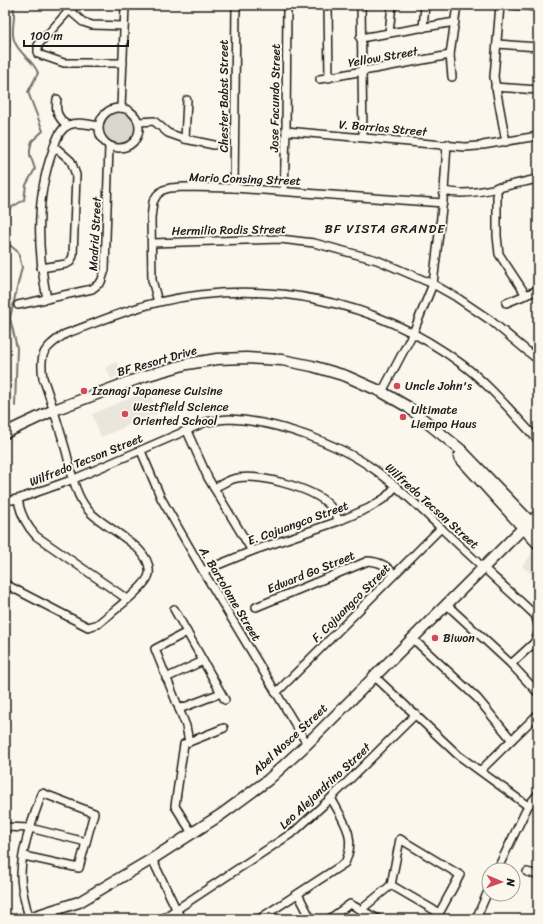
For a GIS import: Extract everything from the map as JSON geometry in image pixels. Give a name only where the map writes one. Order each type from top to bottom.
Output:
[{"type":"street","points":[[121,108],[125,5]]},
{"type":"street","name":"Chester Babst Street","points":[[234,188],[236,5]]},
{"type":"street","name":"Jose Facundo Street","points":[[284,191],[287,5]]},
{"type":"street","points":[[328,5],[329,78]]},
{"type":"street","points":[[361,5],[360,38],[364,90],[364,137]]},
{"type":"street","points":[[389,33],[392,5]]},
{"type":"street","points":[[423,28],[425,5]]},
{"type":"street","points":[[452,77],[450,56],[457,5]]},
{"type":"street","points":[[500,5],[494,68],[495,87],[506,142]]},
{"type":"street","points":[[514,5],[538,7]]},
{"type":"street","points":[[123,63],[64,63],[38,54],[38,45],[71,8],[83,22],[92,25],[124,26]]},
{"type":"street","points":[[360,38],[455,22]]},
{"type":"street","points":[[5,39],[5,46]]},
{"type":"street","points":[[497,44],[538,47]]},
{"type":"street","name":"Yellow Street","points":[[320,79],[450,56]]},
{"type":"street","points":[[495,87],[538,90]]},
{"type":"street","points":[[57,99],[57,115],[67,126]]},
{"type":"street","points":[[185,139],[187,100]]},
{"type":"street","points":[[121,108],[132,112],[139,122],[138,136],[129,146],[116,148],[109,146],[101,137],[100,126],[107,113],[113,109],[121,108]]},
{"type":"street","points":[[139,122],[154,121],[168,133],[185,139],[214,145]]},
{"type":"street","points":[[47,299],[41,268],[40,212],[45,176],[54,146],[59,133],[67,126],[75,124],[100,126]]},
{"type":"street","name":"V. Barrios Street","points":[[286,130],[480,146],[538,136]]},
{"type":"street","points":[[382,392],[413,332],[433,284],[444,191],[446,144]]},
{"type":"street","points":[[41,268],[66,264],[70,262],[74,256],[76,175],[71,161],[54,146]]},
{"type":"street","name":"Madrid Street","points":[[18,305],[92,289],[101,282],[104,277],[109,146]]},
{"type":"street","points":[[444,191],[452,193],[477,191],[538,179]]},
{"type":"street","points":[[497,187],[497,236],[499,254],[526,295]]},
{"type":"street","name":"Mario Consing Street","points":[[158,302],[152,280],[153,202],[157,195],[163,190],[177,188],[234,188],[442,203]]},
{"type":"street","name":"Hermilio Rodis Street","points":[[152,242],[280,239],[314,243],[377,260],[433,284],[467,304],[490,320],[538,360]]},
{"type":"street","points":[[506,303],[538,290]]},
{"type":"street","points":[[5,584],[88,627],[98,624],[145,584],[149,574],[148,561],[142,552],[89,512],[77,494],[54,410],[43,378],[41,363],[43,353],[52,343],[65,334],[158,302],[214,292],[250,291],[324,300],[354,309],[413,332],[463,365],[488,386],[538,440]]},
{"type":"street","name":"BF Resort Drive","points":[[5,433],[54,410],[145,376],[187,364],[217,359],[246,358],[282,360],[312,366],[346,376],[382,392],[408,407],[448,441],[456,454],[526,525],[538,544]]},
{"type":"street","name":"Wilfredo Tecson Street","points":[[5,502],[18,499],[74,479],[206,422],[229,419],[252,421],[316,439],[345,452],[374,469],[396,486],[483,567]]},
{"type":"street","points":[[187,431],[214,488],[252,551]]},
{"type":"street","name":"A. Bartolome Street","points":[[141,451],[161,498],[307,744]]},
{"type":"street","points":[[214,488],[233,479],[250,477],[291,485],[320,498],[329,504],[339,521]]},
{"type":"street","name":"E. Cojuangco Street","points":[[203,571],[252,551],[339,521],[380,502],[396,486]]},
{"type":"street","points":[[18,499],[22,516],[36,536],[127,599]]},
{"type":"street","points":[[526,525],[538,513]]},
{"type":"street","name":"BF Resort Drive","points":[[526,525],[538,530]]},
{"type":"street","name":"Abel Nosce Street","points":[[28,919],[80,902],[152,859],[222,814],[268,780],[307,744],[374,675],[526,525]]},
{"type":"street","name":"F. Cojuangco Street","points":[[276,693],[441,528]]},
{"type":"street","name":"Edward Go Street","points":[[256,607],[368,561],[380,562],[388,566],[394,574]]},
{"type":"street","points":[[483,567],[535,615],[538,620],[538,624]]},
{"type":"street","points":[[446,604],[511,664],[538,693]]},
{"type":"street","points":[[174,609],[225,700]]},
{"type":"street","points":[[187,632],[155,648],[179,709],[189,742]]},
{"type":"street","points":[[511,664],[534,643],[538,634]]},
{"type":"street","points":[[412,638],[477,698],[511,739]]},
{"type":"street","points":[[166,678],[203,662]]},
{"type":"street","points":[[374,675],[458,755],[481,770],[528,806]]},
{"type":"street","points":[[179,709],[221,693]]},
{"type":"street","name":"Leo Alejandrino Street","points":[[162,919],[295,831],[331,798],[416,714]]},
{"type":"street","points":[[481,770],[538,714]]},
{"type":"street","points":[[192,833],[175,806],[184,744],[224,728]]},
{"type":"street","points":[[24,856],[79,868],[94,813],[42,793],[30,828],[24,856],[21,884],[28,919]]},
{"type":"street","points":[[501,862],[528,806],[538,794]]},
{"type":"street","points":[[259,919],[345,864],[350,853],[351,842],[343,821],[331,798]]},
{"type":"street","points":[[5,827],[30,828],[86,842]]},
{"type":"street","points":[[362,909],[391,885],[400,839],[460,875],[437,916],[391,885]]},
{"type":"street","points":[[152,859],[181,919]]},
{"type":"street","points":[[527,872],[538,875]]},
{"type":"street","points":[[298,894],[310,919]]},
{"type":"street","points":[[476,919],[483,902]]},
{"type":"street","points":[[329,919],[348,905],[353,905],[362,909],[378,919]]},
{"type":"shaded area","points":[[120,112],[132,117],[137,129],[132,141],[120,146],[108,141],[103,129],[108,117]]},
{"type":"shaded area","points":[[117,362],[123,374],[111,379],[106,367]]},
{"type":"shaded area","name":"Westfield Science Oriented School","points":[[148,390],[158,413],[101,437],[92,414]]},
{"type":"shaded area","points":[[535,550],[538,553],[538,574],[535,577],[522,566]]},
{"type":"waterway","points":[[5,211],[24,200],[26,185],[35,169],[30,155],[32,141],[43,131],[28,92],[38,73],[36,68],[19,49],[14,40],[13,5]]},
{"type":"waterway","points":[[5,241],[18,252],[22,267],[10,318],[17,348],[15,406]]},
{"type":"place","name":"Uncle John's","points":[[397,386]]},
{"type":"place","name":"Izanagi Japanese Cuisine","points":[[84,391]]},
{"type":"place","name":"Westfield Science Oriented School","points":[[125,414]]},
{"type":"place","name":"Ultimate Liempo Haus","points":[[403,417]]},
{"type":"place","name":"Biwon","points":[[435,638]]},
{"type":"district","name":"BF VISTA GRANDE","points":[[385,228]]}]
